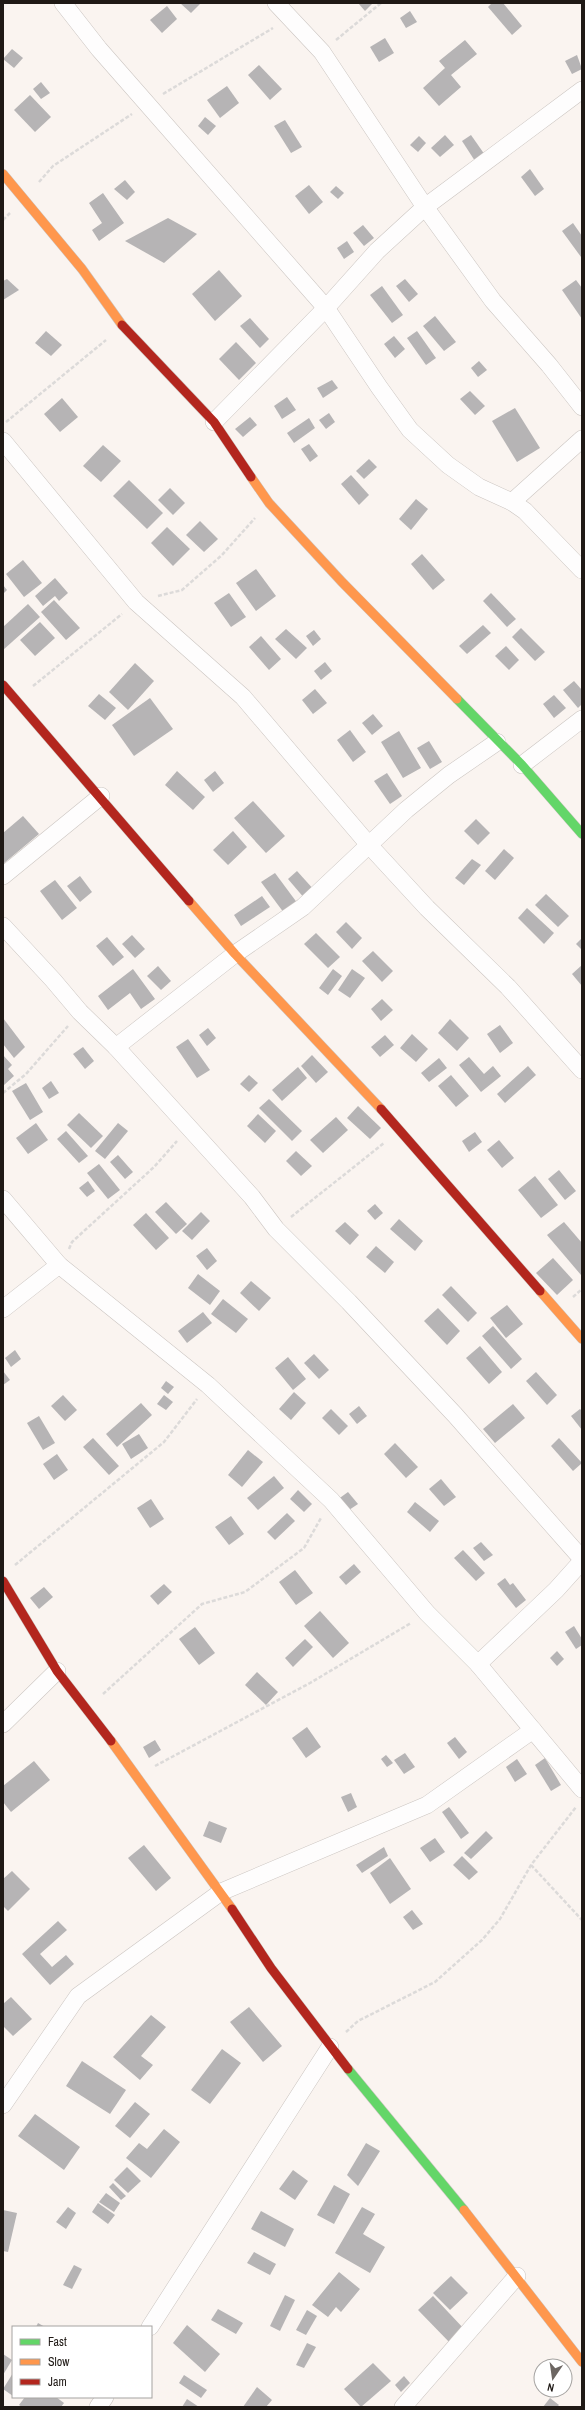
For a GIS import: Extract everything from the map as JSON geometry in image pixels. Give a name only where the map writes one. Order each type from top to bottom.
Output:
[{"type":"street","points":[[63,3],[99,49],[326,308],[410,430],[448,465],[479,487],[512,502],[536,521],[582,570]]},
{"type":"street","points":[[276,3],[322,52],[425,207],[493,301],[549,365],[582,407]]},
{"type":"street","points":[[214,422],[326,308],[377,251],[425,207],[582,90]]},
{"type":"street","points":[[3,174],[25,198],[78,264],[123,326],[214,422],[269,503],[497,742],[522,765],[582,834]]},
{"type":"street","points":[[512,502],[582,439]]},
{"type":"street","points":[[3,441],[136,602],[243,697],[369,845],[427,908],[508,987],[582,1070]]},
{"type":"street","points":[[3,685],[101,796],[235,954],[401,1130],[582,1340]]},
{"type":"street","points":[[522,765],[582,719]]},
{"type":"street","points":[[116,1047],[235,954],[303,907],[418,800],[497,742]]},
{"type":"street","points":[[3,876],[101,796]]},
{"type":"street","points":[[3,926],[53,980],[80,1012],[116,1047],[189,1127],[252,1197],[276,1228],[349,1302],[444,1404],[582,1560],[556,1590],[478,1664]]},
{"type":"street","points":[[3,1199],[60,1266],[208,1385],[331,1500],[427,1613],[478,1664],[533,1730],[580,1796]]},
{"type":"street","points":[[3,1309],[60,1266]]},
{"type":"street","points":[[3,1581],[57,1671],[87,1708],[221,1892],[271,1968],[330,2047],[517,2276],[582,2362]]},
{"type":"street","points":[[3,1724],[57,1671]]},
{"type":"street","points":[[3,2105],[78,1996],[221,1892],[427,1805],[533,1730]]},
{"type":"street","points":[[151,2326],[330,2047]]},
{"type":"street","points":[[403,2407],[517,2276]]},
{"type":"street","points":[[98,2407],[104,2398]]},
{"type":"path","points":[[322,52],[381,3]]},
{"type":"path","points":[[3,425],[123,326]]},
{"type":"path","points":[[3,1093],[26,1074],[80,1012]]},
{"type":"path","points":[[60,1266],[72,1242],[154,1167],[189,1127]]},
{"type":"path","points":[[276,1228],[401,1130]]},
{"type":"path","points":[[9,1570],[164,1442],[208,1385]]},
{"type":"path","points":[[87,1708],[202,1604],[245,1592],[304,1548],[331,1500]]},
{"type":"path","points":[[136,1777],[310,1683],[427,1613]]},
{"type":"path","points":[[330,2047],[358,2021],[435,1982],[482,1940],[500,1919],[531,1865],[580,1796]]},
{"type":"path","points":[[531,1865],[582,1920]]},
{"type":"building","points":[[180,3],[201,3],[191,13]]},
{"type":"building","points":[[358,3],[373,3],[365,11]]},
{"type":"building","points":[[492,3],[503,3],[522,26],[512,35],[488,7]]},
{"type":"building","points":[[167,6],[177,19],[162,33],[150,20]]},
{"type":"building","points":[[410,11],[417,22],[406,28],[400,18]]},
{"type":"building","points":[[385,38],[394,53],[379,62],[370,47]]},
{"type":"building","points":[[465,40],[477,54],[451,75],[461,87],[439,106],[423,88],[445,68],[439,61]]},
{"type":"building","points":[[12,49],[23,58],[14,68],[3,59]]},
{"type":"building","points":[[577,55],[582,69],[572,74],[565,61]]},
{"type":"building","points":[[259,65],[282,89],[270,100],[248,75]]},
{"type":"building","points":[[41,82],[50,93],[41,99],[33,89]]},
{"type":"building","points":[[227,86],[239,103],[220,118],[207,100]]},
{"type":"building","points":[[30,95],[51,117],[35,132],[14,110]]},
{"type":"building","points":[[205,117],[216,126],[208,135],[198,126]]},
{"type":"building","points":[[285,120],[302,147],[291,153],[274,126]]},
{"type":"building","points":[[445,135],[454,145],[440,157],[431,148]]},
{"type":"building","points":[[471,135],[485,155],[475,161],[462,141]]},
{"type":"building","points":[[419,136],[426,143],[418,152],[410,145]]},
{"type":"building","points":[[530,169],[544,189],[535,196],[521,177]]},
{"type":"building","points":[[125,180],[135,192],[127,200],[114,189]]},
{"type":"building","points":[[309,185],[323,202],[309,214],[295,196]]},
{"type":"building","points":[[336,186],[344,193],[338,199],[330,192]]},
{"type":"building","points":[[103,193],[124,223],[99,241],[92,230],[102,223],[89,203]]},
{"type":"building","points":[[168,218],[197,234],[164,263],[125,241]]},
{"type":"building","points":[[573,223],[582,236],[581,257],[562,231]]},
{"type":"building","points":[[363,225],[374,238],[364,246],[353,233]]},
{"type":"building","points":[[347,241],[354,252],[344,259],[337,248]]},
{"type":"building","points":[[219,270],[242,296],[215,321],[192,294]]},
{"type":"building","points":[[7,279],[19,290],[3,300],[3,281]]},
{"type":"building","points":[[405,279],[418,294],[409,302],[396,286]]},
{"type":"building","points":[[576,280],[582,288],[582,319],[562,290]]},
{"type":"building","points":[[382,286],[403,315],[392,323],[370,295]]},
{"type":"building","points":[[435,316],[456,342],[444,351],[423,326]]},
{"type":"building","points":[[250,318],[269,339],[260,348],[240,326]]},
{"type":"building","points":[[46,331],[62,345],[51,356],[35,343]]},
{"type":"building","points":[[417,331],[436,358],[426,365],[407,338]]},
{"type":"building","points":[[394,336],[405,349],[395,358],[384,344]]},
{"type":"building","points":[[236,342],[256,363],[239,380],[219,359]]},
{"type":"building","points":[[479,361],[487,370],[478,377],[471,368]]},
{"type":"building","points":[[332,380],[338,388],[323,398],[317,388]]},
{"type":"building","points":[[470,391],[485,406],[475,415],[460,399]]},
{"type":"building","points":[[287,397],[296,410],[282,419],[274,406]]},
{"type":"building","points":[[62,398],[78,417],[60,432],[44,414]]},
{"type":"building","points":[[515,408],[540,448],[517,462],[492,421]]},
{"type":"building","points":[[329,413],[335,422],[326,429],[319,420]]},
{"type":"building","points":[[250,417],[257,425],[243,437],[235,429]]},
{"type":"building","points":[[309,418],[315,428],[294,443],[287,433]]},
{"type":"building","points":[[309,444],[318,456],[310,462],[301,449]]},
{"type":"building","points":[[103,445],[121,461],[101,482],[83,466]]},
{"type":"building","points":[[369,459],[377,467],[364,479],[356,471]]},
{"type":"building","points":[[351,475],[369,495],[359,505],[341,484]]},
{"type":"building","points":[[129,480],[163,513],[147,529],[113,496]]},
{"type":"building","points":[[170,488],[185,503],[173,515],[158,500]]},
{"type":"building","points":[[416,499],[428,509],[411,530],[399,519]]},
{"type":"building","points":[[200,521],[218,539],[204,552],[186,535]]},
{"type":"building","points":[[167,527],[190,549],[173,566],[151,543]]},
{"type":"building","points":[[422,554],[445,580],[433,590],[411,564]]},
{"type":"building","points":[[23,560],[42,583],[24,597],[6,574]]},
{"type":"building","points":[[256,569],[276,596],[256,611],[236,583]]},
{"type":"building","points":[[55,578],[68,593],[59,601],[55,596],[43,606],[35,596]]},
{"type":"building","points":[[3,585],[7,590],[3,594]]},
{"type":"building","points":[[229,593],[246,617],[231,627],[214,603]]},
{"type":"building","points":[[491,593],[516,619],[507,627],[483,601]]},
{"type":"building","points":[[54,600],[80,628],[66,640],[41,612]]},
{"type":"building","points":[[28,604],[40,617],[3,650],[3,627]]},
{"type":"building","points":[[40,622],[55,638],[35,656],[20,640]]},
{"type":"building","points":[[483,625],[491,633],[467,654],[459,646]]},
{"type":"building","points":[[521,628],[545,652],[535,661],[512,637]]},
{"type":"building","points":[[286,629],[307,648],[296,659],[275,639]]},
{"type":"building","points":[[314,630],[321,639],[313,646],[306,636]]},
{"type":"building","points":[[261,636],[281,659],[269,670],[249,647]]},
{"type":"building","points":[[506,646],[519,660],[509,670],[495,656]]},
{"type":"building","points":[[325,662],[332,671],[321,680],[314,671]]},
{"type":"building","points":[[135,663],[154,681],[128,710],[109,692]]},
{"type":"building","points":[[574,681],[582,690],[582,704],[578,708],[563,690]]},
{"type":"building","points":[[315,689],[327,703],[313,714],[302,700]]},
{"type":"building","points":[[99,694],[116,708],[105,720],[88,706]]},
{"type":"building","points":[[554,695],[566,708],[554,718],[543,704]]},
{"type":"building","points":[[150,698],[173,729],[134,756],[112,725]]},
{"type":"building","points":[[373,714],[383,726],[372,735],[362,723]]},
{"type":"building","points":[[350,730],[366,752],[353,762],[337,740]]},
{"type":"building","points":[[399,731],[421,768],[403,778],[381,742]]},
{"type":"building","points":[[429,741],[442,762],[430,769],[417,748]]},
{"type":"building","points":[[177,771],[205,797],[193,810],[165,785]]},
{"type":"building","points":[[215,771],[224,783],[213,792],[204,780]]},
{"type":"building","points":[[387,773],[402,796],[390,804],[374,781]]},
{"type":"building","points":[[253,801],[285,836],[266,853],[234,818]]},
{"type":"building","points":[[23,816],[39,834],[3,864],[3,833]]},
{"type":"building","points":[[476,819],[490,833],[478,845],[464,831]]},
{"type":"building","points":[[233,831],[247,847],[228,865],[213,850]]},
{"type":"building","points":[[504,849],[514,858],[495,880],[485,871]]},
{"type":"building","points":[[472,859],[481,865],[464,885],[455,878]]},
{"type":"building","points":[[297,871],[315,891],[305,899],[288,879]]},
{"type":"building","points":[[275,873],[298,904],[284,913],[261,882]]},
{"type":"building","points":[[80,876],[92,892],[80,902],[67,886]]},
{"type":"building","points":[[55,880],[77,908],[62,920],[40,891]]},
{"type":"building","points":[[546,894],[569,916],[558,927],[535,905]]},
{"type":"building","points":[[262,896],[270,907],[241,926],[234,915]]},
{"type":"building","points":[[527,908],[554,933],[544,944],[518,918]]},
{"type":"building","points":[[346,922],[362,938],[352,949],[336,932]]},
{"type":"building","points":[[316,933],[340,957],[328,968],[304,944]]},
{"type":"building","points":[[132,935],[145,949],[135,958],[122,944]]},
{"type":"building","points":[[107,937],[124,957],[113,966],[96,946]]},
{"type":"building","points":[[582,938],[582,950],[576,944]]},
{"type":"building","points":[[373,951],[393,971],[382,982],[362,961]]},
{"type":"building","points":[[582,965],[582,986],[572,974]]},
{"type":"building","points":[[158,966],[171,981],[161,990],[147,976]]},
{"type":"building","points":[[133,969],[155,999],[141,1009],[130,993],[108,1010],[98,996]]},
{"type":"building","points":[[333,969],[342,976],[328,995],[319,988]]},
{"type":"building","points":[[352,969],[365,978],[350,998],[338,990]]},
{"type":"building","points":[[382,999],[393,1010],[381,1021],[371,1009]]},
{"type":"building","points":[[3,1018],[25,1047],[14,1058],[3,1044]]},
{"type":"building","points":[[450,1019],[469,1038],[457,1051],[438,1033]]},
{"type":"building","points":[[500,1025],[513,1043],[500,1053],[487,1034]]},
{"type":"building","points":[[208,1028],[216,1038],[207,1046],[199,1035]]},
{"type":"building","points":[[412,1034],[428,1049],[416,1062],[400,1048]]},
{"type":"building","points":[[385,1035],[394,1045],[380,1057],[371,1047]]},
{"type":"building","points":[[188,1039],[210,1070],[197,1078],[176,1047]]},
{"type":"building","points":[[83,1047],[94,1061],[85,1069],[73,1054]]},
{"type":"building","points":[[3,1055],[12,1065],[8,1069],[14,1076],[4,1085]]},
{"type":"building","points":[[312,1055],[328,1072],[316,1083],[301,1066]]},
{"type":"building","points":[[469,1057],[484,1074],[493,1066],[501,1076],[481,1092],[459,1065]]},
{"type":"building","points":[[439,1058],[447,1068],[429,1082],[421,1073]]},
{"type":"building","points":[[528,1066],[536,1075],[505,1103],[497,1094]]},
{"type":"building","points":[[298,1067],[307,1078],[282,1101],[272,1090]]},
{"type":"building","points":[[249,1075],[258,1083],[249,1092],[240,1084]]},
{"type":"building","points":[[451,1075],[469,1096],[456,1107],[438,1086]]},
{"type":"building","points":[[51,1081],[59,1093],[49,1099],[42,1088]]},
{"type":"building","points":[[26,1083],[43,1112],[30,1120],[12,1091]]},
{"type":"building","points":[[269,1099],[302,1131],[292,1141],[259,1108]]},
{"type":"building","points":[[358,1106],[381,1128],[370,1139],[347,1118]]},
{"type":"building","points":[[79,1113],[103,1136],[91,1148],[67,1125]]},
{"type":"building","points":[[258,1114],[276,1131],[265,1143],[247,1126]]},
{"type":"building","points":[[336,1117],[348,1130],[323,1153],[310,1140]]},
{"type":"building","points":[[36,1123],[48,1140],[28,1154],[16,1138]]},
{"type":"building","points":[[118,1123],[128,1131],[105,1159],[95,1151]]},
{"type":"building","points":[[66,1131],[88,1156],[79,1163],[57,1139]]},
{"type":"building","points":[[475,1132],[482,1142],[469,1152],[462,1141]]},
{"type":"building","points":[[499,1140],[514,1158],[502,1168],[487,1150]]},
{"type":"building","points":[[296,1151],[312,1166],[301,1176],[286,1161]]},
{"type":"building","points":[[118,1155],[133,1172],[125,1179],[110,1162]]},
{"type":"building","points":[[99,1164],[120,1190],[108,1199],[87,1173]]},
{"type":"building","points":[[559,1170],[576,1191],[565,1200],[548,1179]]},
{"type":"building","points":[[535,1176],[558,1205],[541,1218],[518,1190]]},
{"type":"building","points":[[88,1181],[95,1191],[87,1197],[79,1188]]},
{"type":"building","points":[[166,1202],[187,1224],[176,1234],[155,1212]]},
{"type":"building","points":[[375,1204],[383,1213],[375,1220],[367,1211]]},
{"type":"building","points":[[201,1212],[210,1221],[192,1240],[182,1231]]},
{"type":"building","points":[[146,1213],[169,1238],[156,1250],[133,1225]]},
{"type":"building","points":[[399,1219],[423,1241],[415,1251],[390,1229]]},
{"type":"building","points":[[345,1222],[359,1235],[350,1245],[335,1231]]},
{"type":"building","points":[[564,1222],[582,1243],[581,1275],[547,1235]]},
{"type":"building","points":[[376,1246],[394,1262],[385,1273],[366,1257]]},
{"type":"building","points":[[207,1248],[217,1261],[207,1270],[196,1256]]},
{"type":"building","points":[[553,1258],[573,1280],[557,1295],[536,1273]]},
{"type":"building","points":[[198,1274],[220,1291],[210,1305],[188,1288]]},
{"type":"building","points":[[251,1281],[271,1298],[259,1311],[240,1293]]},
{"type":"building","points":[[451,1286],[477,1313],[468,1322],[442,1295]]},
{"type":"building","points":[[223,1299],[248,1319],[236,1333],[211,1314]]},
{"type":"building","points":[[507,1305],[523,1324],[506,1338],[490,1318]]},
{"type":"building","points":[[438,1308],[460,1331],[447,1345],[424,1321]]},
{"type":"building","points":[[203,1312],[212,1323],[187,1343],[178,1331]]},
{"type":"building","points":[[493,1326],[522,1359],[511,1369],[482,1336]]},
{"type":"building","points":[[480,1346],[502,1372],[489,1384],[466,1358]]},
{"type":"building","points":[[15,1350],[21,1359],[11,1367],[5,1358]]},
{"type":"building","points":[[314,1354],[329,1370],[319,1379],[304,1363]]},
{"type":"building","points":[[288,1357],[306,1379],[293,1390],[275,1368]]},
{"type":"building","points":[[3,1371],[10,1380],[3,1385]]},
{"type":"building","points":[[536,1372],[557,1395],[547,1405],[526,1381]]},
{"type":"building","points":[[166,1381],[174,1387],[168,1394],[161,1388]]},
{"type":"building","points":[[294,1392],[306,1403],[291,1420],[279,1409]]},
{"type":"building","points":[[63,1395],[77,1410],[65,1421],[51,1406]]},
{"type":"building","points":[[164,1395],[173,1402],[166,1410],[157,1404]]},
{"type":"building","points":[[141,1403],[152,1415],[117,1447],[106,1434]]},
{"type":"building","points":[[513,1404],[525,1418],[495,1443],[483,1429]]},
{"type":"building","points":[[359,1406],[367,1416],[357,1424],[349,1414]]},
{"type":"building","points":[[331,1409],[348,1426],[339,1435],[322,1418]]},
{"type":"building","points":[[580,1409],[582,1411],[582,1430],[571,1416]]},
{"type":"building","points":[[39,1416],[55,1443],[43,1450],[27,1423]]},
{"type":"building","points":[[139,1434],[148,1448],[131,1459],[122,1444]]},
{"type":"building","points":[[93,1438],[119,1466],[109,1475],[83,1447]]},
{"type":"building","points":[[559,1438],[582,1463],[573,1471],[551,1446]]},
{"type":"building","points":[[395,1443],[418,1467],[406,1478],[384,1454]]},
{"type":"building","points":[[248,1450],[263,1462],[242,1487],[228,1475]]},
{"type":"building","points":[[57,1454],[68,1470],[54,1480],[43,1464]]},
{"type":"building","points":[[274,1476],[284,1488],[258,1510],[247,1498]]},
{"type":"building","points":[[441,1479],[456,1497],[444,1506],[429,1489]]},
{"type":"building","points":[[298,1490],[312,1504],[304,1512],[290,1499]]},
{"type":"building","points":[[348,1492],[358,1504],[346,1512],[337,1500]]},
{"type":"building","points":[[151,1499],[164,1519],[150,1528],[137,1508]]},
{"type":"building","points":[[415,1502],[439,1521],[430,1532],[407,1512]]},
{"type":"building","points":[[287,1513],[295,1521],[275,1540],[267,1532]]},
{"type":"building","points":[[231,1516],[244,1534],[229,1545],[215,1527]]},
{"type":"building","points":[[481,1542],[493,1555],[484,1561],[473,1548]]},
{"type":"building","points":[[463,1550],[485,1573],[476,1581],[454,1558]]},
{"type":"building","points":[[354,1564],[361,1572],[346,1585],[339,1577]]},
{"type":"building","points":[[295,1570],[313,1593],[296,1605],[279,1582]]},
{"type":"building","points":[[505,1578],[510,1585],[513,1583],[526,1600],[516,1608],[497,1584]]},
{"type":"building","points":[[164,1584],[172,1592],[158,1605],[150,1596]]},
{"type":"building","points":[[44,1587],[53,1597],[39,1609],[30,1598]]},
{"type":"building","points":[[320,1611],[349,1643],[333,1658],[304,1626]]},
{"type":"building","points":[[574,1626],[582,1639],[582,1645],[576,1649],[565,1632]]},
{"type":"building","points":[[195,1627],[215,1653],[199,1665],[179,1639]]},
{"type":"building","points":[[305,1639],[313,1647],[293,1667],[285,1658]]},
{"type":"building","points":[[557,1651],[564,1659],[557,1666],[550,1658]]},
{"type":"building","points":[[257,1672],[278,1692],[266,1705],[245,1685]]},
{"type":"building","points":[[307,1727],[321,1747],[306,1758],[292,1738]]},
{"type":"building","points":[[455,1737],[467,1752],[459,1759],[447,1743]]},
{"type":"building","points":[[155,1740],[161,1750],[149,1758],[143,1747]]},
{"type":"building","points":[[405,1753],[415,1767],[404,1774],[394,1760]]},
{"type":"building","points":[[386,1755],[393,1763],[387,1767],[381,1759]]},
{"type":"building","points":[[545,1758],[561,1785],[551,1791],[535,1765]]},
{"type":"building","points":[[517,1759],[527,1774],[515,1782],[506,1767]]},
{"type":"building","points":[[34,1761],[50,1780],[11,1812],[3,1802],[3,1786]]},
{"type":"building","points":[[351,1793],[357,1807],[348,1812],[341,1797]]},
{"type":"building","points":[[449,1807],[469,1833],[461,1839],[442,1812]]},
{"type":"building","points":[[209,1821],[227,1828],[221,1843],[203,1836]]},
{"type":"building","points":[[486,1831],[493,1838],[471,1859],[464,1853]]},
{"type":"building","points":[[435,1838],[445,1852],[430,1862],[420,1848]]},
{"type":"building","points":[[144,1845],[171,1878],[156,1891],[128,1858]]},
{"type":"building","points":[[384,1847],[388,1856],[362,1873],[356,1865]]},
{"type":"building","points":[[462,1856],[478,1872],[469,1880],[453,1865]]},
{"type":"building","points":[[390,1858],[411,1889],[390,1904],[370,1873]]},
{"type":"building","points":[[12,1871],[30,1889],[8,1911],[3,1906],[3,1879]]},
{"type":"building","points":[[412,1910],[423,1924],[413,1930],[403,1917]]},
{"type":"building","points":[[58,1921],[67,1930],[40,1954],[52,1967],[66,1955],[74,1964],[50,1985],[22,1954]]},
{"type":"building","points":[[11,1997],[32,2019],[13,2036],[3,2026],[3,2004]]},
{"type":"building","points":[[249,2007],[282,2046],[263,2062],[230,2022]]},
{"type":"building","points":[[151,2015],[166,2027],[141,2056],[153,2065],[140,2080],[113,2057]]},
{"type":"building","points":[[222,2049],[241,2063],[210,2104],[191,2090]]},
{"type":"building","points":[[82,2061],[126,2090],[110,2114],[66,2086]]},
{"type":"building","points":[[135,2102],[150,2114],[130,2138],[115,2126]]},
{"type":"building","points":[[35,2114],[80,2147],[64,2170],[18,2136]]},
{"type":"building","points":[[164,2129],[180,2142],[151,2178],[126,2158],[139,2143],[147,2149]]},
{"type":"building","points":[[366,2143],[380,2151],[358,2186],[347,2175]]},
{"type":"building","points":[[127,2167],[141,2181],[128,2193],[114,2180]]},
{"type":"building","points":[[293,2170],[308,2181],[295,2200],[279,2189]]},
{"type":"building","points":[[113,2183],[126,2196],[121,2200],[109,2187]]},
{"type":"building","points":[[334,2185],[350,2194],[334,2224],[317,2215]]},
{"type":"building","points":[[106,2193],[120,2203],[114,2212],[99,2202]]},
{"type":"building","points":[[98,2203],[115,2215],[108,2224],[92,2212]]},
{"type":"building","points":[[68,2207],[76,2213],[66,2229],[56,2222]]},
{"type":"building","points":[[362,2207],[375,2214],[363,2234],[385,2247],[370,2273],[335,2253]]},
{"type":"building","points":[[3,2210],[17,2213],[8,2252],[3,2251]]},
{"type":"building","points":[[261,2211],[294,2229],[285,2247],[251,2229]]},
{"type":"building","points":[[254,2252],[276,2264],[270,2275],[247,2263]]},
{"type":"building","points":[[74,2265],[82,2269],[72,2289],[63,2285]]},
{"type":"building","points":[[339,2272],[360,2289],[341,2312],[336,2307],[328,2317],[312,2305]]},
{"type":"building","points":[[451,2276],[468,2293],[450,2310],[433,2293]]},
{"type":"building","points":[[285,2295],[295,2300],[280,2331],[270,2326]]},
{"type":"building","points":[[433,2296],[466,2331],[452,2345],[418,2310]]},
{"type":"building","points":[[218,2309],[243,2323],[236,2334],[211,2320]]},
{"type":"building","points":[[307,2310],[317,2316],[306,2335],[296,2330]]},
{"type":"building","points":[[38,2323],[43,2326],[36,2326]]},
{"type":"building","points":[[187,2325],[220,2354],[205,2372],[173,2343]]},
{"type":"building","points":[[307,2343],[316,2347],[304,2368],[296,2365]]},
{"type":"building","points":[[3,2354],[12,2360],[3,2375]]},
{"type":"building","points":[[373,2363],[391,2381],[361,2407],[344,2389]]},
{"type":"building","points":[[12,2375],[12,2395],[3,2389]]},
{"type":"building","points":[[184,2375],[207,2390],[201,2398],[179,2383]]},
{"type":"building","points":[[404,2376],[410,2383],[401,2392],[395,2385]]},
{"type":"building","points":[[257,2387],[272,2400],[266,2407],[243,2407]]},
{"type":"building","points":[[24,2398],[57,2398],[64,2403],[61,2407],[22,2407],[19,2405]]},
{"type":"building","points":[[550,2398],[559,2405],[557,2407],[543,2407]]},
{"type":"building","points":[[187,2399],[199,2407],[182,2407]]},
{"type":"traffic: fast","points":[[457,699],[522,765],[582,834]]},
{"type":"traffic: fast","points":[[348,2069],[464,2210]]},
{"type":"traffic: slow","points":[[3,174],[82,269],[122,325]]},
{"type":"traffic: slow","points":[[251,477],[269,503],[342,582],[457,699]]},
{"type":"traffic: slow","points":[[189,901],[235,954],[381,1109]]},
{"type":"traffic: slow","points":[[540,1291],[582,1339]]},
{"type":"traffic: slow","points":[[111,1741],[232,1909]]},
{"type":"traffic: slow","points":[[464,2210],[582,2362]]},
{"type":"traffic: jam","points":[[122,325],[214,422],[251,477]]},
{"type":"traffic: jam","points":[[3,685],[189,901]]},
{"type":"traffic: jam","points":[[381,1109],[540,1291]]},
{"type":"traffic: jam","points":[[3,1581],[57,1671],[111,1741]]},
{"type":"traffic: jam","points":[[232,1909],[271,1968],[348,2069]]}]
